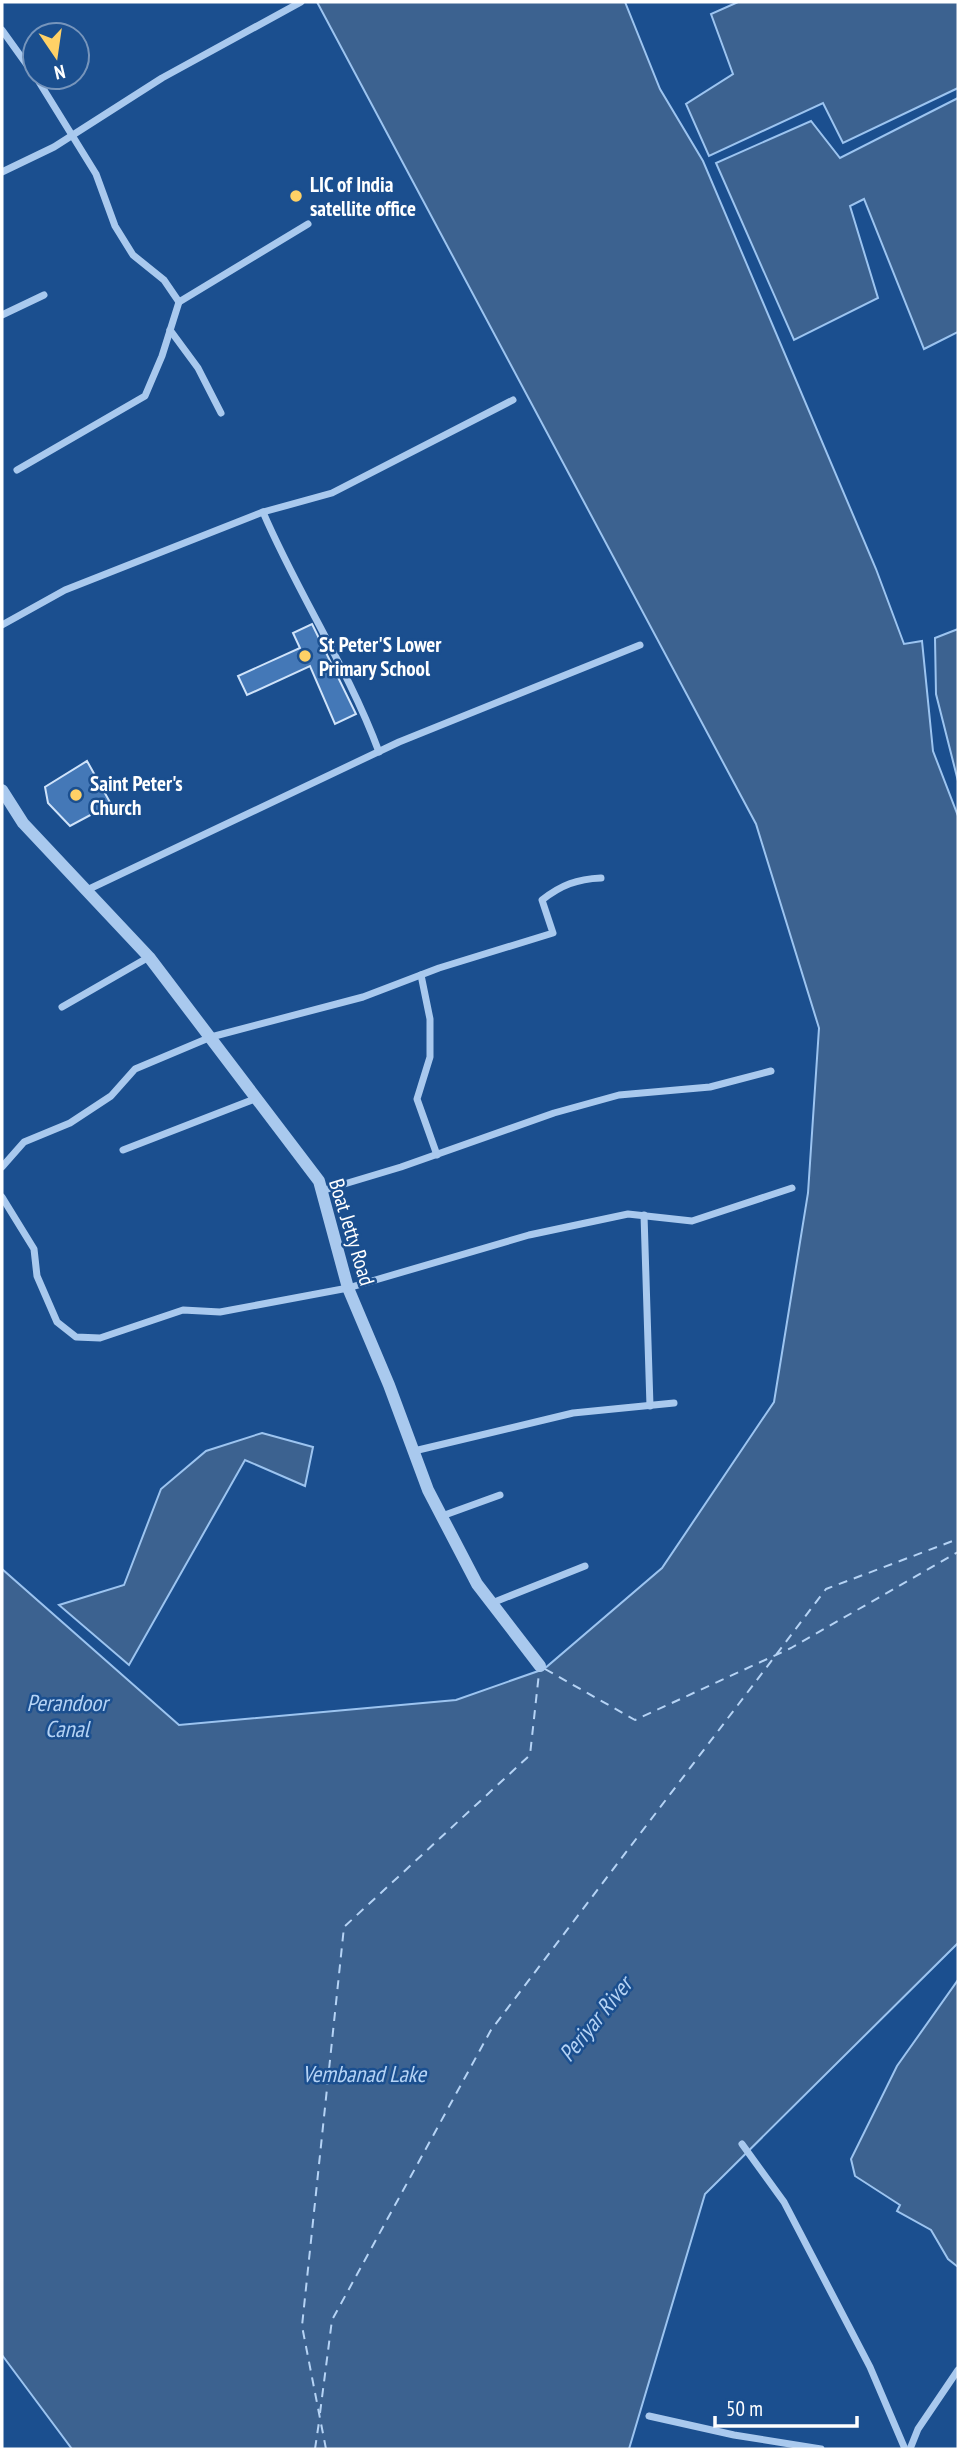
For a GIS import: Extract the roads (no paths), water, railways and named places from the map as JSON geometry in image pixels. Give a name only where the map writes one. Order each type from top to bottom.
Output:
[{"type":"street","points":[[2,173],[72,136],[162,78],[301,2]]},
{"type":"street","points":[[2,30],[21,56]]},
{"type":"street","points":[[44,91],[96,174],[115,226],[133,255],[164,280],[179,302]]},
{"type":"street","points":[[17,470],[145,396],[179,302],[308,224]]},
{"type":"street","points":[[2,315],[44,295]]},
{"type":"street","points":[[170,330],[198,368],[221,413]]},
{"type":"street","points":[[2,625],[65,590],[263,512],[332,494],[513,400]]},
{"type":"street","points":[[263,512],[282,557],[315,614],[361,708],[379,752]]},
{"type":"street","points":[[87,890],[300,787],[379,752],[640,645]]},
{"type":"street","name":"Boat Jetty Road","points":[[2,790],[23,823],[149,957],[319,1181],[348,1288],[428,1490],[477,1584],[540,1666]]},
{"type":"street","points":[[2,1167],[24,1142],[70,1123],[111,1096],[135,1069],[211,1037],[363,997],[421,975],[553,933],[542,900],[557,889],[579,879],[601,878]]},
{"type":"street","points":[[62,1007],[149,957]]},
{"type":"street","points":[[421,975],[430,1019],[430,1057],[417,1099],[437,1155]]},
{"type":"street","points":[[321,1191],[618,1094],[710,1087],[771,1071]]},
{"type":"street","points":[[123,1150],[257,1098]]},
{"type":"street","points":[[2,1197],[34,1249],[37,1276],[57,1322],[76,1337],[100,1338],[183,1310],[220,1312],[348,1288],[529,1235],[628,1214],[692,1221],[792,1188]]},
{"type":"street","points":[[644,1215],[650,1406]]},
{"type":"street","points":[[414,1451],[573,1413],[674,1403]]},
{"type":"street","points":[[442,1516],[500,1495]]},
{"type":"street","points":[[492,1603],[585,1566]]},
{"type":"street","points":[[741,2144],[784,2202],[870,2367],[908,2449]]},
{"type":"street","points":[[908,2449],[918,2429],[958,2370]]},
{"type":"street","points":[[649,2416],[734,2435],[821,2449]]},
{"type":"water","name":"Vembanad Lake","points":[[317,2],[625,2],[660,89],[703,161],[876,569],[904,644],[922,641],[933,751],[958,816],[958,1943],[705,2194],[629,2449],[72,2449],[2,2355],[2,1569],[179,1725],[456,1700],[544,1669],[662,1568],[774,1402],[808,1193],[819,1028],[756,824]]},
{"type":"water","points":[[738,2],[958,2],[958,88],[843,143],[823,103],[709,156],[686,104],[733,74],[711,14]]},
{"type":"water","points":[[958,98],[958,332],[924,349],[864,199],[850,206],[878,298],[794,340],[716,163],[811,121],[840,158]]},
{"type":"water","points":[[958,629],[958,781],[936,694],[935,638]]},
{"type":"water","points":[[262,1433],[313,1447],[305,1486],[245,1460],[129,1665],[59,1605],[124,1585],[161,1489],[206,1451]]},
{"type":"water","points":[[958,1980],[958,2267],[948,2259],[931,2230],[897,2211],[900,2205],[855,2176],[851,2159],[897,2066]]},
{"type":"place","name":"LIC of India satellite office","points":[[296,196]]},
{"type":"place","name":"St Peter'S Lower Primary School","points":[[305,656]]},
{"type":"place","name":"Saint Peter's Church","points":[[76,795]]},
{"type":"water label","name":"Perandoor Canal","points":[[67,1715]]},
{"type":"water label","name":"Periyar River","points":[[595,2019]]}]
